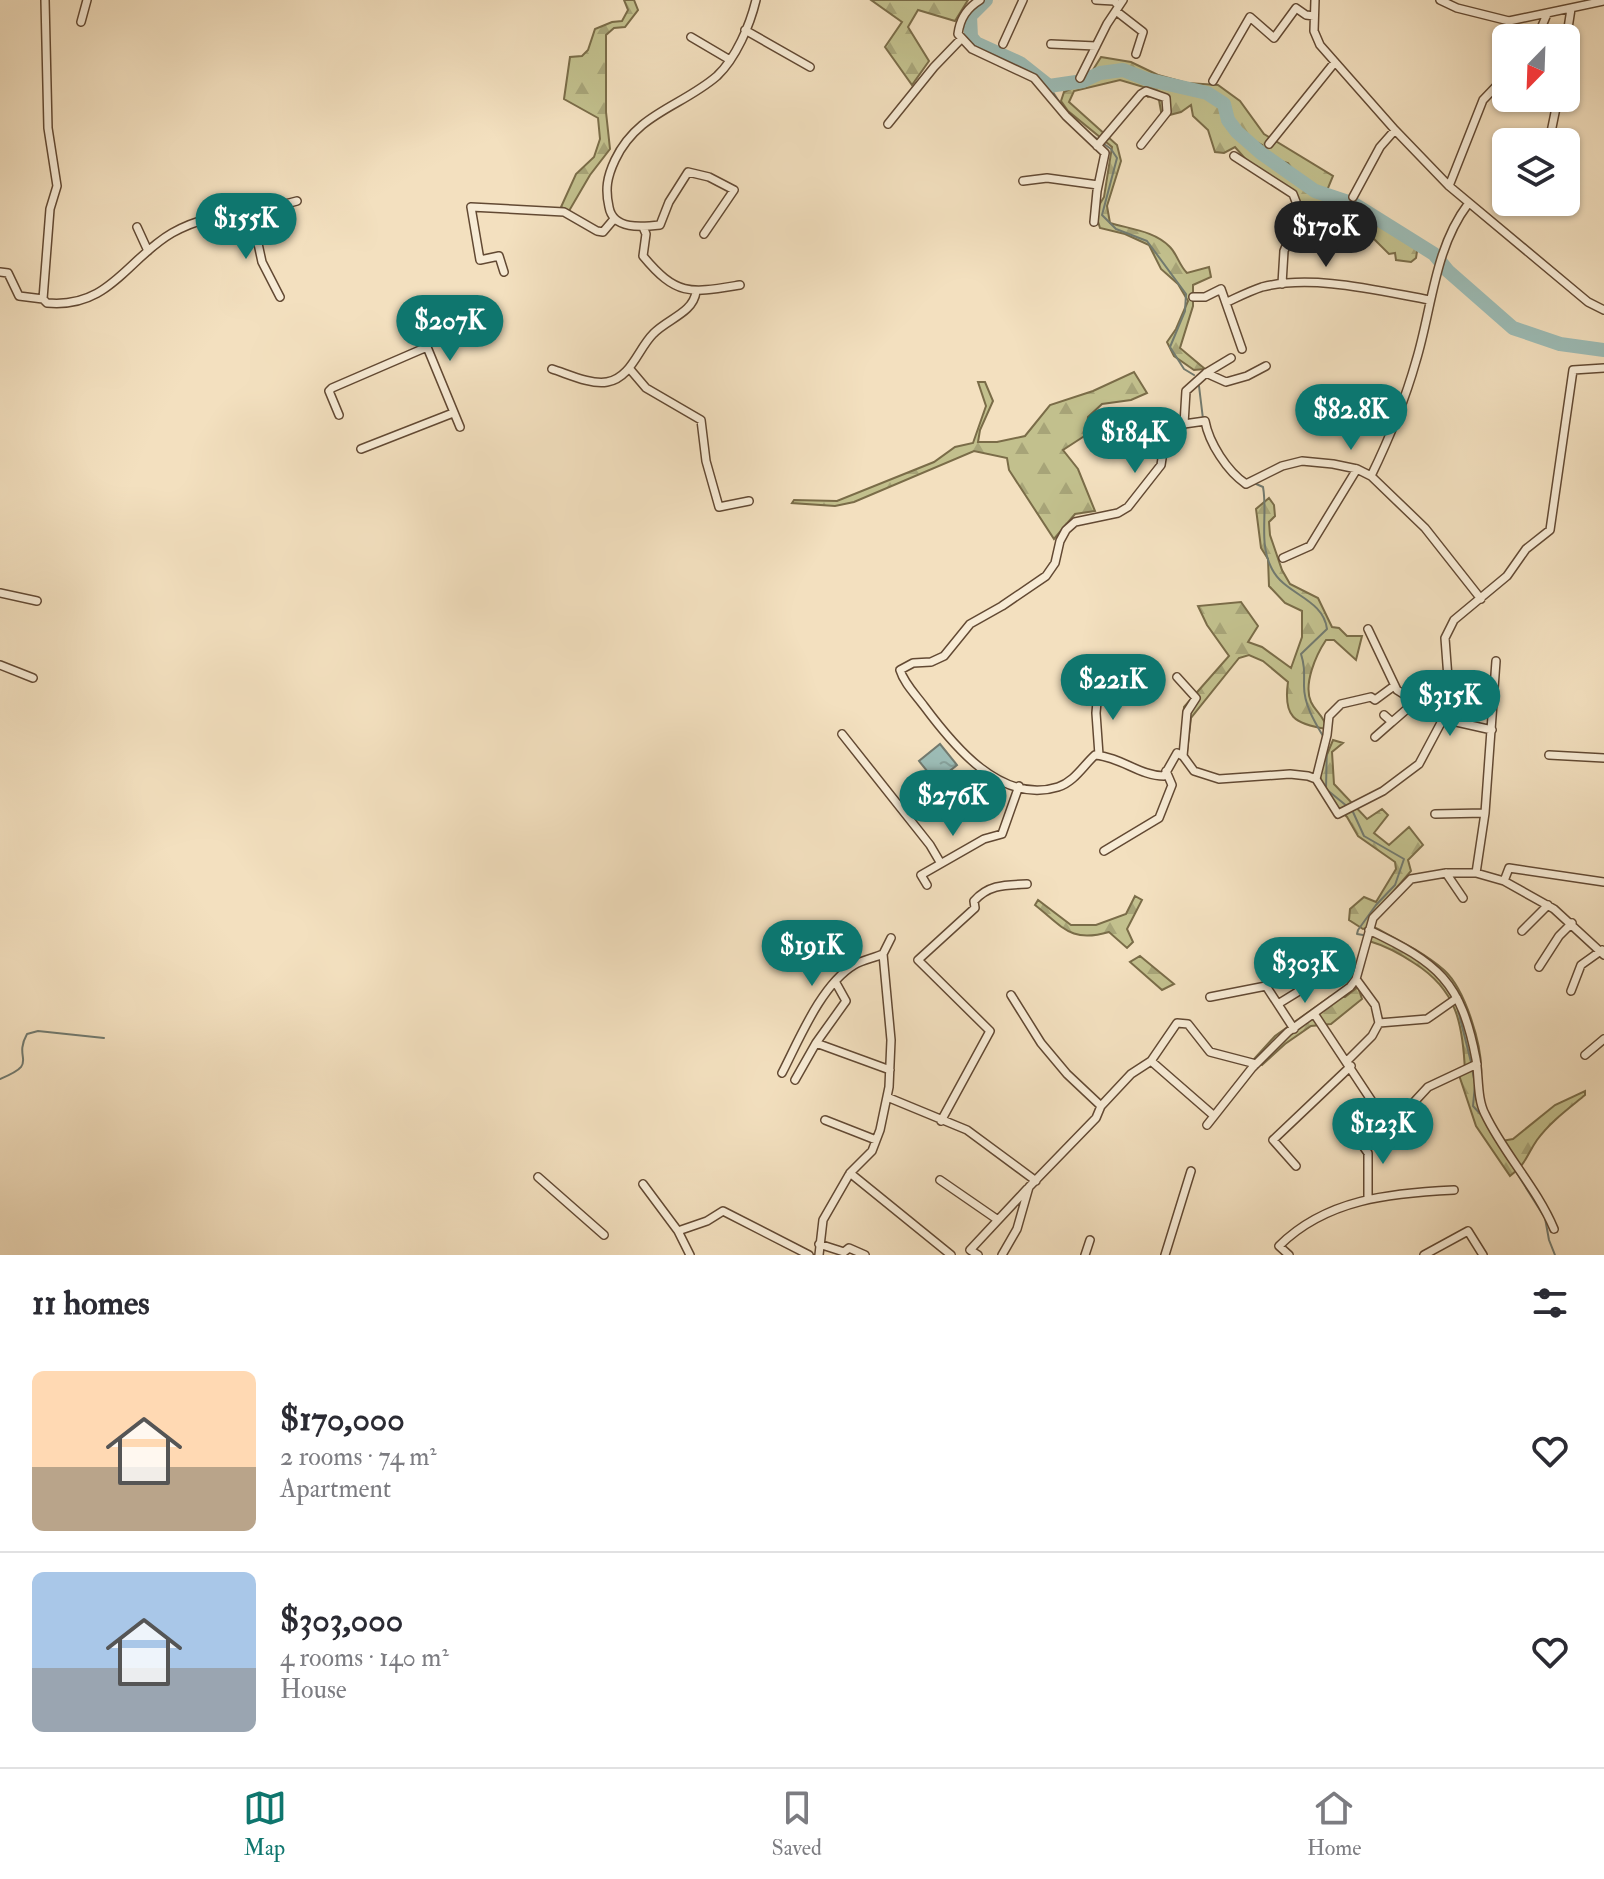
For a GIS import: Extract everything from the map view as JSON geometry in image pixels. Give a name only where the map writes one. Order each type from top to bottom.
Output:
[{"type":"street","points":[[43,299],[50,209],[57,186],[48,128],[45,0]]},
{"type":"street","points":[[81,22],[87,0]]},
{"type":"street","points":[[704,234],[734,190],[709,177],[688,172],[669,202],[660,225],[643,227],[614,219],[610,212],[606,179],[629,137],[642,123],[717,76],[730,60],[756,0]]},
{"type":"street","points":[[980,0],[970,6],[963,16],[958,34],[961,39],[972,49],[1034,78],[1066,116],[1105,153],[1094,222]]},
{"type":"street","points":[[1003,44],[1023,0]]},
{"type":"street","points":[[1096,0],[1114,1],[1143,32],[1136,54]]},
{"type":"street","points":[[1315,0],[1314,31],[1320,45],[1395,130],[1468,204],[1588,302],[1604,310]]},
{"type":"street","points":[[1440,0],[1457,8],[1509,21],[1604,1]]},
{"type":"street","points":[[1080,78],[1119,6]]},
{"type":"street","points":[[1213,81],[1250,17],[1274,38],[1296,8],[1314,16]]},
{"type":"street","points":[[1569,24],[1571,9]]},
{"type":"street","points":[[1543,24],[1547,14]]},
{"type":"street","points":[[745,30],[810,67]]},
{"type":"street","points":[[691,37],[730,60]]},
{"type":"street","points":[[888,124],[961,39]]},
{"type":"street","points":[[1051,44],[1096,46]]},
{"type":"street","points":[[1269,144],[1335,62]]},
{"type":"street","points":[[1097,146],[1146,91],[1166,98],[1167,112],[1141,145]]},
{"type":"street","points":[[1449,186],[1483,100],[1492,91]]},
{"type":"street","points":[[1353,197],[1380,147],[1395,130]]},
{"type":"street","points":[[1234,156],[1293,194],[1300,212],[1284,251],[1282,284]]},
{"type":"street","points":[[1023,181],[1047,178],[1098,185]]},
{"type":"street","points":[[0,272],[8,273],[19,296],[28,300],[43,299],[50,304],[90,296],[110,286],[172,233],[218,216],[297,201]]},
{"type":"street","points":[[1371,476],[1382,456],[1416,361],[1430,300],[1455,221],[1468,204]]},
{"type":"street","points":[[504,272],[499,256],[480,260],[471,207],[564,212],[603,232],[614,219]]},
{"type":"street","points":[[251,211],[262,262],[280,297]]},
{"type":"street","points":[[137,227],[148,251]]},
{"type":"street","points":[[643,227],[646,234],[643,256],[660,276],[681,288],[696,292],[740,285]]},
{"type":"street","points":[[1227,302],[1260,288],[1282,284],[1348,286],[1430,300]]},
{"type":"street","points":[[1193,297],[1205,297],[1221,289],[1242,349]]},
{"type":"street","points":[[552,369],[605,383],[629,368],[654,332],[691,307],[696,292]]},
{"type":"street","points":[[410,313],[460,427]]},
{"type":"street","points":[[339,415],[329,391],[332,388],[427,347]]},
{"type":"street","points":[[1231,358],[1206,373],[1186,391],[1184,424],[1163,452],[1161,465],[1128,507],[1118,513],[1075,522],[1060,541],[1055,563],[1046,576],[970,624],[944,656],[931,662],[913,663],[900,670],[940,728],[969,759],[979,768],[1019,786],[1042,790],[1069,783],[1095,755],[1120,759],[1154,776],[1164,776],[1177,753],[1194,771],[1219,779],[1290,774],[1316,779]]},
{"type":"street","points":[[1206,373],[1226,382],[1266,366]]},
{"type":"street","points":[[629,368],[646,388],[701,420],[706,461],[719,507],[749,501]]},
{"type":"street","points":[[1394,686],[1375,700],[1371,697],[1341,704],[1329,716],[1316,779],[1338,814],[1383,791],[1419,764],[1443,719],[1448,678],[1445,638],[1454,620],[1507,576],[1526,549],[1550,530],[1573,370],[1604,368]]},
{"type":"street","points":[[361,449],[453,413]]},
{"type":"street","points":[[1184,424],[1205,421],[1207,432],[1234,476],[1246,484],[1282,466],[1302,461],[1357,469],[1371,476],[1425,528],[1481,599]]},
{"type":"street","points":[[1283,558],[1310,546],[1357,469]]},
{"type":"street","points":[[0,593],[37,601]]},
{"type":"street","points":[[1368,629],[1394,686],[1443,719],[1492,730]]},
{"type":"street","points":[[1476,873],[1485,813],[1496,661]]},
{"type":"street","points":[[0,665],[33,678]]},
{"type":"street","points":[[1177,677],[1196,698],[1187,712],[1183,756]]},
{"type":"street","points":[[1099,755],[1098,690],[1118,682]]},
{"type":"street","points":[[1375,737],[1415,702]]},
{"type":"street","points":[[1384,715],[1392,722]]},
{"type":"street","points":[[842,734],[940,862]]},
{"type":"street","points":[[1549,755],[1604,758]]},
{"type":"street","points":[[1104,851],[1159,818],[1172,785],[1166,771]]},
{"type":"street","points":[[927,885],[921,875],[940,862],[984,839],[1002,834],[1019,786]]},
{"type":"street","points":[[1435,814],[1485,813]]},
{"type":"street","points":[[1504,881],[1509,868],[1604,882]]},
{"type":"street","points":[[1446,873],[1463,898]]},
{"type":"street","points":[[1207,1125],[1256,1064],[1294,1029],[1350,987],[1356,979],[1373,918],[1411,879],[1446,873],[1476,873],[1504,881],[1548,905],[1603,952],[1581,965],[1571,991]]},
{"type":"street","points":[[941,1121],[990,1031],[918,960],[975,908],[974,901],[980,894],[996,886],[1027,884]]},
{"type":"street","points":[[1522,931],[1548,905]]},
{"type":"street","points":[[1539,967],[1559,936],[1572,923]]},
{"type":"street","points":[[1369,930],[1422,958],[1443,975],[1462,1009],[1477,1064],[1483,1111],[1544,1205],[1554,1229]]},
{"type":"street","points":[[819,1255],[823,1220],[850,1173],[866,1160],[876,1140],[887,1097],[891,1040],[883,954],[891,938]]},
{"type":"street","points":[[782,1073],[807,1024],[836,983],[854,966],[883,954]]},
{"type":"street","points":[[1296,1166],[1273,1140],[1349,1064],[1379,1023],[1375,1005],[1356,979]]},
{"type":"street","points":[[1278,1004],[1317,980]]},
{"type":"street","points":[[795,1080],[816,1043],[846,1001],[836,983]]},
{"type":"street","points":[[1210,997],[1266,986],[1294,1029]]},
{"type":"street","points":[[1011,995],[1041,1043],[1067,1074],[1101,1106]]},
{"type":"street","points":[[1379,1023],[1427,1019],[1457,998]]},
{"type":"street","points":[[1315,1015],[1381,1115]]},
{"type":"street","points":[[971,1253],[998,1220],[1096,1118],[1101,1106],[1131,1074],[1151,1061],[1177,1023],[1188,1024],[1210,1052],[1256,1064]]},
{"type":"street","points":[[1585,1055],[1604,1039]]},
{"type":"street","points":[[816,1043],[890,1070]]},
{"type":"street","points":[[1151,1061],[1213,1115]]},
{"type":"street","points":[[1415,1101],[1428,1087],[1477,1064]]},
{"type":"street","points":[[887,1097],[967,1130],[1036,1181]]},
{"type":"street","points":[[825,1120],[876,1140]]},
{"type":"street","points":[[1363,1146],[1368,1153],[1368,1198]]},
{"type":"street","points":[[1165,1255],[1191,1171]]},
{"type":"street","points":[[850,1173],[951,1255]]},
{"type":"street","points":[[538,1177],[604,1235]]},
{"type":"street","points":[[940,1180],[998,1220]]},
{"type":"street","points":[[643,1184],[678,1231],[690,1255]]},
{"type":"street","points":[[1002,1255],[1017,1229],[1029,1187]]},
{"type":"street","points":[[1289,1255],[1279,1246],[1294,1231],[1331,1211],[1368,1198],[1454,1190]]},
{"type":"street","points":[[678,1231],[707,1221],[723,1211],[809,1255]]},
{"type":"street","points":[[1424,1255],[1468,1231],[1483,1255]]},
{"type":"street","points":[[1085,1255],[1090,1240]]},
{"type":"street","points":[[819,1244],[844,1252],[849,1248],[865,1255]]},
{"type":"green space","points":[[624,0],[634,0],[638,10],[625,27],[614,28],[606,35],[606,112],[610,149],[569,211],[561,207],[576,174],[594,157],[600,139],[598,118],[564,99],[570,57],[582,56],[588,50],[595,29],[622,21],[628,10]]},
{"type":"green space","points":[[871,0],[968,0],[955,21],[918,10],[908,27],[929,61],[912,85],[885,47],[902,22]]},
{"type":"green space","points":[[1101,57],[1131,62],[1158,75],[1187,83],[1218,85],[1240,101],[1264,134],[1333,176],[1326,193],[1302,182],[1288,163],[1265,156],[1262,145],[1230,128],[1232,115],[1228,129],[1250,142],[1249,149],[1316,193],[1370,216],[1393,233],[1418,245],[1416,258],[1411,262],[1396,260],[1395,253],[1389,254],[1372,237],[1363,249],[1352,246],[1347,225],[1335,225],[1333,234],[1338,247],[1330,249],[1320,244],[1318,227],[1307,227],[1304,219],[1299,221],[1294,195],[1248,162],[1235,147],[1224,153],[1215,152],[1208,130],[1193,116],[1191,105],[1181,112],[1162,117],[1159,100],[1148,97],[1141,90],[1147,88],[1120,80],[1074,91],[1069,102],[1117,145],[1121,161],[1107,206],[1110,223],[1157,237],[1172,250],[1187,273],[1209,267],[1211,277],[1193,285],[1193,306],[1180,348],[1205,369],[1194,370],[1174,356],[1167,342],[1188,301],[1178,284],[1161,269],[1149,245],[1125,234],[1100,228],[1095,212],[1104,197],[1112,147],[1068,111],[1061,101],[1064,92],[1086,81]]},
{"type":"green space","points":[[1134,372],[1147,393],[1131,400],[1102,404],[1088,417],[1086,435],[1063,450],[1078,469],[1095,511],[1075,514],[1054,539],[1009,470],[1007,458],[974,451],[854,502],[835,506],[792,503],[794,500],[837,501],[934,462],[955,447],[973,443],[986,406],[978,382],[985,382],[993,401],[978,442],[997,442],[1025,436],[1050,405],[1093,391]]},
{"type":"green space","points":[[1269,498],[1274,505],[1275,516],[1269,522],[1270,535],[1282,570],[1290,584],[1318,598],[1332,627],[1339,628],[1347,636],[1362,636],[1356,660],[1334,640],[1326,640],[1315,661],[1309,695],[1327,729],[1293,717],[1287,703],[1288,682],[1263,661],[1249,655],[1239,658],[1191,718],[1187,752],[1181,748],[1184,707],[1229,656],[1198,606],[1241,602],[1258,626],[1248,642],[1262,647],[1291,668],[1302,637],[1302,611],[1285,603],[1269,586],[1268,559],[1261,548],[1256,509]]},
{"type":"green space","points":[[1333,740],[1343,743],[1332,752],[1334,784],[1367,819],[1382,809],[1388,815],[1374,833],[1389,845],[1409,827],[1423,845],[1408,860],[1411,871],[1381,906],[1371,927],[1363,929],[1349,920],[1350,909],[1364,897],[1376,902],[1396,869],[1395,862],[1358,836],[1347,817],[1328,799],[1319,774]]},
{"type":"green space","points":[[1135,896],[1142,900],[1127,929],[1133,942],[1127,948],[1109,932],[1085,936],[1069,931],[1035,905],[1038,900],[1071,925],[1096,925],[1126,914]]},
{"type":"green space","points":[[1374,927],[1436,964],[1459,990],[1479,1049],[1481,1075],[1476,1099],[1502,1141],[1513,1139],[1555,1105],[1585,1091],[1585,1095],[1542,1133],[1523,1163],[1510,1176],[1476,1126],[1459,1075],[1465,1072],[1462,1039],[1449,997],[1428,973],[1414,963],[1369,941]]},
{"type":"green space","points":[[1140,956],[1174,984],[1162,990],[1130,962]]},
{"type":"green space","points":[[1358,987],[1362,999],[1331,1024],[1311,1026],[1262,1065],[1254,1059],[1275,1036],[1331,996],[1345,997]]},
{"type":"water","points":[[940,744],[957,765],[936,782],[919,761]]},
{"type":"waterway","points":[[986,0],[970,16],[971,37],[976,43],[1020,63],[1049,86],[1123,70],[1146,79],[1207,93],[1224,104],[1228,120],[1237,132],[1261,153],[1315,191],[1354,204],[1434,254],[1448,271],[1513,328],[1560,344],[1604,350]]},
{"type":"waterway","points":[[1049,86],[1062,106]]},
{"type":"waterway","points":[[1089,133],[1111,149],[1117,158],[1102,215],[1116,229],[1147,241],[1186,294],[1185,311],[1170,347],[1184,369],[1194,375]]},
{"type":"waterway","points":[[1199,386],[1203,419]]},
{"type":"waterway","points":[[1254,483],[1263,487],[1265,549],[1272,569],[1286,585],[1319,610],[1327,629],[1301,654],[1306,699],[1323,736]]},
{"type":"waterway","points":[[1327,741],[1326,789],[1348,807]]},
{"type":"waterway","points":[[1353,812],[1364,836],[1404,859],[1395,885],[1358,930],[1357,934],[1363,935]]},
{"type":"waterway","points":[[1457,1006],[1471,1062]]},
{"type":"waterway","points":[[0,1079],[23,1064],[22,1050],[27,1034],[38,1031],[104,1038]]},
{"type":"waterway","points":[[1472,1068],[1475,1084],[1473,1106],[1483,1117]]},
{"type":"waterway","points":[[1513,1167],[1545,1218],[1555,1255]]}]
